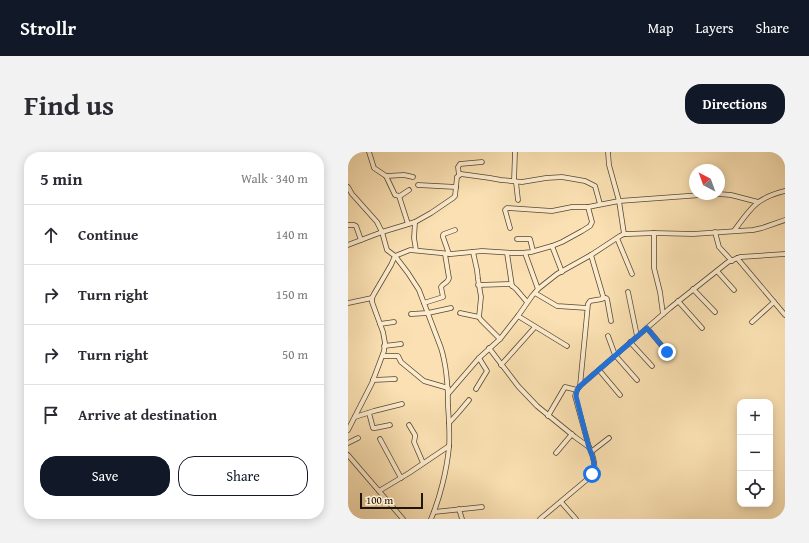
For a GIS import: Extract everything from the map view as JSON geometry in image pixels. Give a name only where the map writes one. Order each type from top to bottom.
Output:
[{"type":"street","points":[[370,152],[374,168],[386,176],[395,195],[399,196],[408,224]]},
{"type":"street","points":[[515,152],[515,181],[518,200]]},
{"type":"street","points":[[608,152],[609,165],[619,201],[624,234]]},
{"type":"street","points":[[348,245],[382,232],[415,222],[431,214],[455,196],[457,177],[459,175],[458,167],[460,164],[482,162]]},
{"type":"street","points":[[459,175],[461,174],[525,182],[562,177],[585,181],[595,186],[600,204]]},
{"type":"street","points":[[386,176],[404,175],[413,177]]},
{"type":"street","points":[[418,185],[456,187]]},
{"type":"street","points":[[348,187],[352,194],[377,222],[388,250],[410,277],[421,295],[444,356],[448,388],[449,446],[445,472],[431,519]]},
{"type":"street","points":[[399,196],[410,190]]},
{"type":"street","points":[[734,230],[751,208],[758,202],[772,194],[785,191]]},
{"type":"street","points":[[725,194],[758,202]]},
{"type":"street","points":[[510,228],[506,209],[552,211],[572,207],[588,207],[619,201],[689,196]]},
{"type":"street","points":[[348,430],[373,380],[383,356],[383,332],[372,302],[372,298],[391,265],[394,256],[410,250],[447,254],[489,251],[525,253],[533,251],[562,242],[582,231],[591,224],[592,222],[588,207]]},
{"type":"street","points":[[448,394],[479,358],[500,339],[538,289],[562,272],[624,234],[688,234],[758,229],[785,220]]},
{"type":"street","points":[[415,222],[414,238],[416,250]]},
{"type":"street","points":[[348,225],[356,226],[361,240]]},
{"type":"street","points":[[424,303],[443,297],[441,287],[448,281],[449,278],[447,254],[443,235],[455,230]]},
{"type":"street","points":[[715,232],[719,247],[732,260]]},
{"type":"street","points":[[654,233],[654,268],[660,292],[662,314]]},
{"type":"street","points":[[617,238],[632,274]]},
{"type":"street","points":[[517,239],[530,239],[533,251]]},
{"type":"street","points":[[552,246],[562,272]]},
{"type":"street","points":[[473,252],[481,297],[479,318]]},
{"type":"street","points":[[507,253],[512,286]]},
{"type":"street","points":[[525,253],[538,289]]},
{"type":"street","points":[[540,519],[592,474],[594,468],[576,396],[577,390],[580,386],[662,314],[732,260],[754,256],[785,254]]},
{"type":"street","points":[[591,255],[603,298]]},
{"type":"street","points":[[737,258],[785,315]]},
{"type":"street","points":[[717,271],[734,290]]},
{"type":"street","points":[[478,285],[507,283],[512,286],[527,302]]},
{"type":"street","points":[[693,289],[715,312]]},
{"type":"street","points":[[628,292],[637,336]]},
{"type":"street","points":[[535,293],[557,306],[587,308]]},
{"type":"street","points":[[348,303],[372,298]]},
{"type":"street","points":[[580,386],[588,302],[606,298],[610,320]]},
{"type":"street","points":[[678,301],[702,328]]},
{"type":"street","points":[[752,322],[774,302]]},
{"type":"street","points":[[411,314],[428,313],[451,308]]},
{"type":"street","points":[[460,313],[479,318],[500,339]]},
{"type":"street","points":[[518,316],[567,346]]},
{"type":"street","points":[[380,324],[394,322]]},
{"type":"street","points":[[501,365],[535,327]]},
{"type":"street","points":[[647,328],[667,352]]},
{"type":"street","points":[[608,336],[615,355],[637,380]]},
{"type":"street","points":[[630,342],[652,366]]},
{"type":"street","points":[[384,346],[401,344]]},
{"type":"street","points":[[489,348],[501,365],[541,411],[572,434],[590,450]]},
{"type":"street","points":[[383,356],[398,356],[401,362],[424,381],[448,388]]},
{"type":"street","points":[[476,389],[487,370],[479,358]]},
{"type":"street","points":[[599,370],[620,395]]},
{"type":"street","points":[[373,380],[395,379]]},
{"type":"street","points":[[548,416],[565,387],[577,390]]},
{"type":"street","points":[[449,423],[469,400]]},
{"type":"street","points":[[355,417],[402,404]]},
{"type":"street","points":[[369,413],[373,428],[390,425]]},
{"type":"street","points":[[409,425],[415,435],[414,442],[423,463]]},
{"type":"street","points":[[556,453],[572,434]]},
{"type":"street","points":[[348,443],[358,438]]},
{"type":"street","points":[[590,450],[609,438]]},
{"type":"street","points":[[380,439],[401,478]]},
{"type":"street","points":[[379,491],[449,446]]},
{"type":"street","points":[[348,455],[402,519]]},
{"type":"street","points":[[561,502],[576,519]]},
{"type":"street","points":[[434,512],[482,507]]},
{"type":"street","points":[[459,509],[462,519]]},
{"type":"route","points":[[592,474],[594,468],[576,396],[577,390],[647,328],[667,352]]}]
